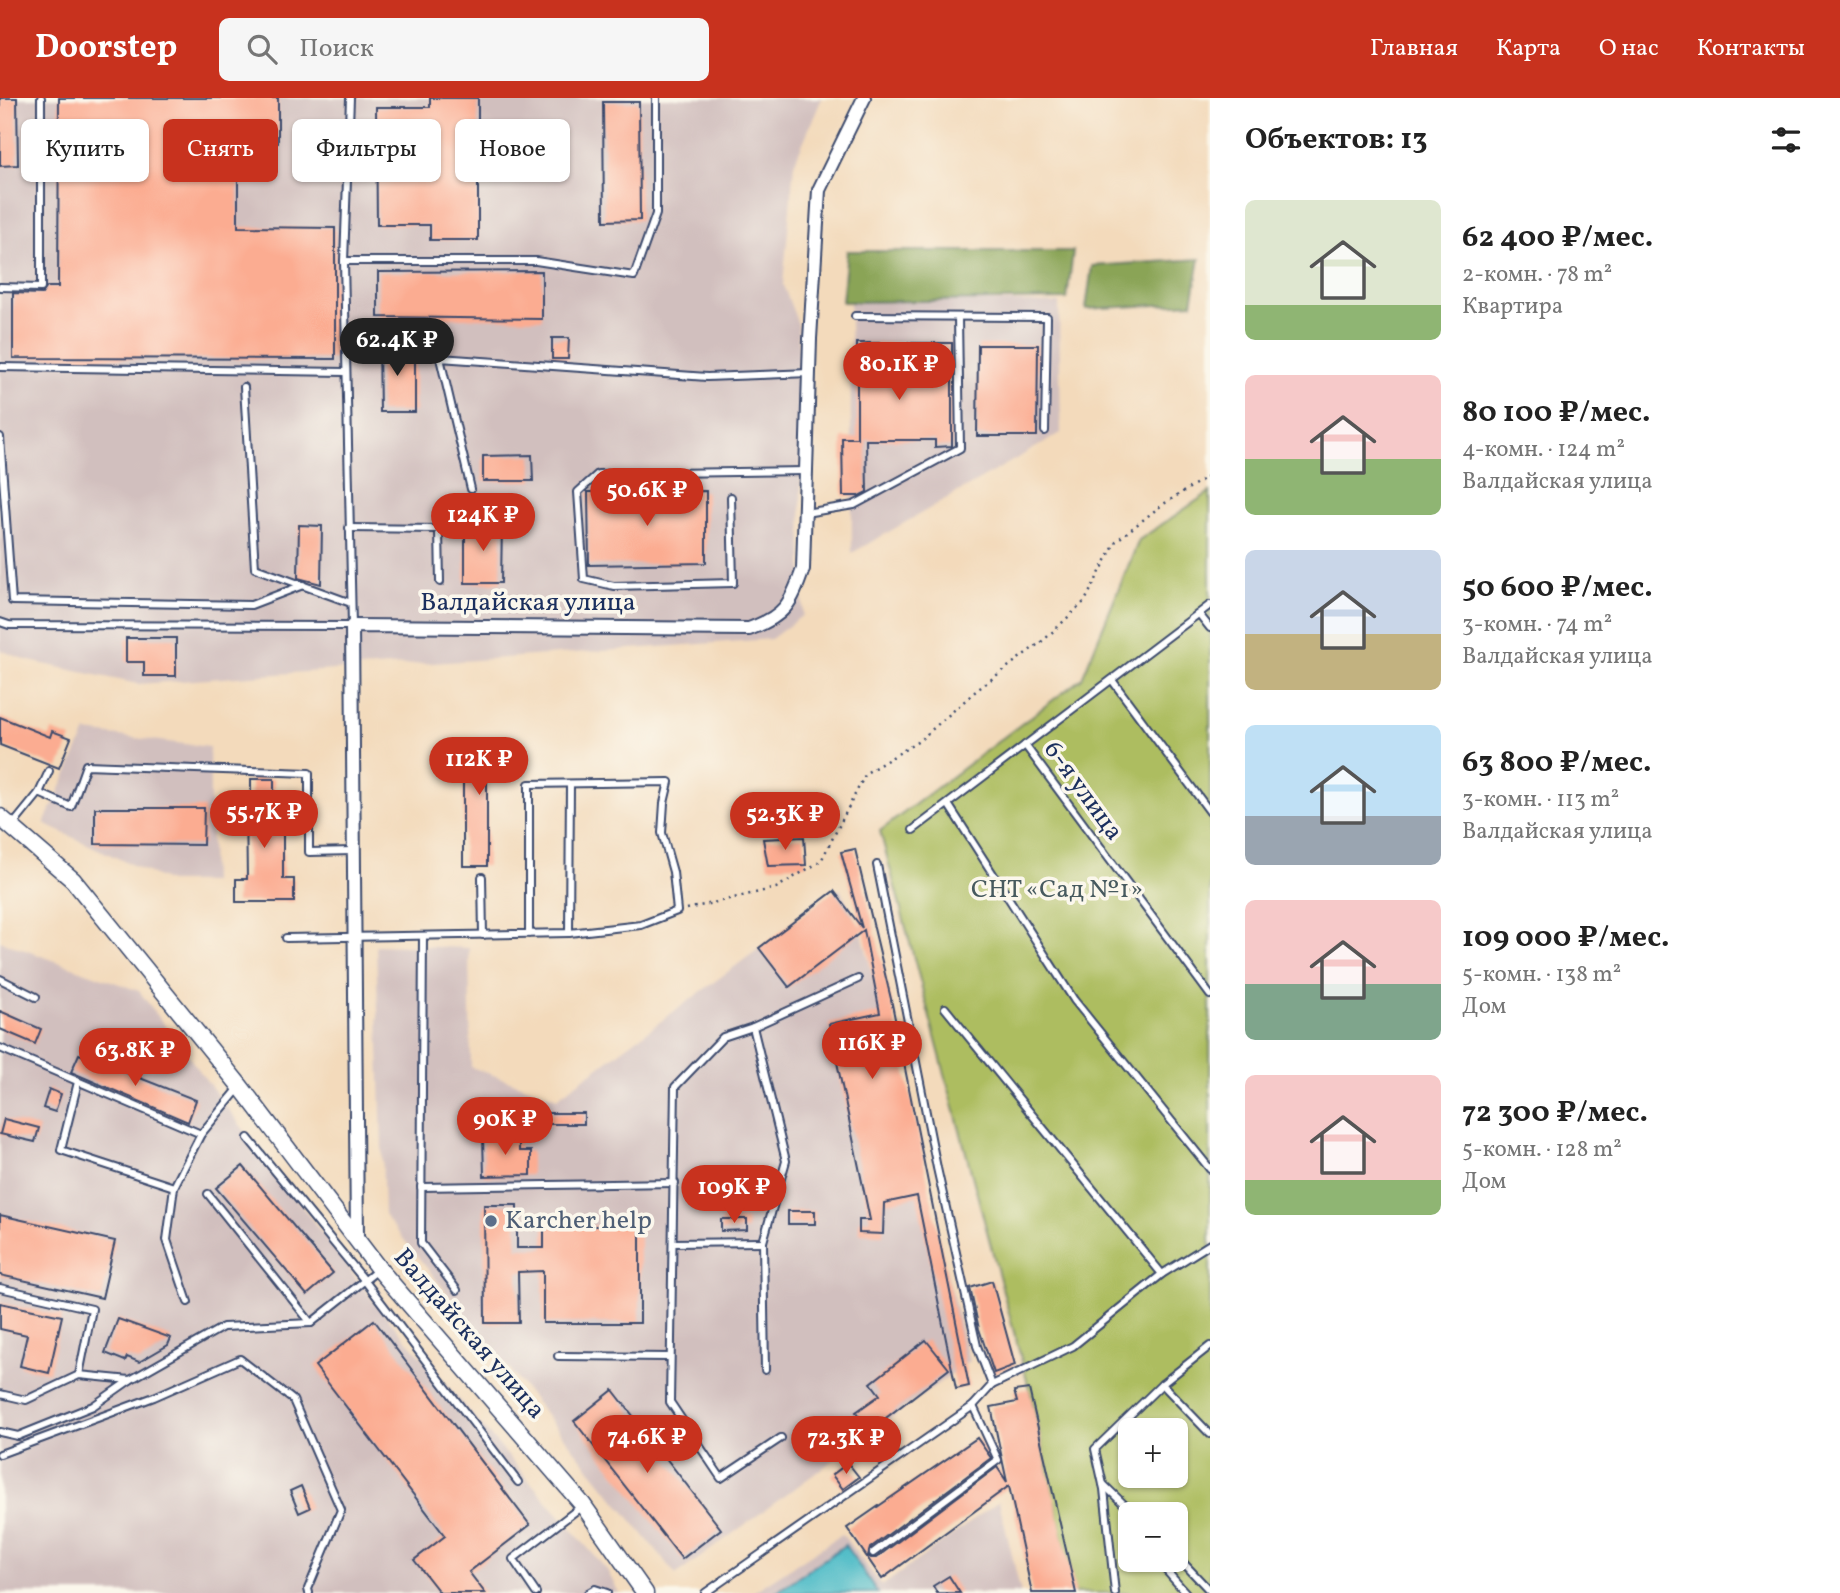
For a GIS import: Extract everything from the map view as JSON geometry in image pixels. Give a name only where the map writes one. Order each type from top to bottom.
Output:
[{"type":"street","name":"Валдайская улица","points":[[357,1240],[352,626],[749,629],[773,620],[793,597],[803,569],[809,373],[819,190],[864,98]]},
{"type":"street","name":"Валдайская улица","points":[[6,821],[74,880],[240,1086],[379,1269],[583,1505],[645,1593]]},
{"type":"lane","points":[[0,287],[41,288],[41,98]]},
{"type":"lane","points":[[0,622],[9,625],[352,626],[344,261],[350,98]]},
{"type":"lane","points":[[344,261],[536,261],[634,276],[656,214],[656,98]]},
{"type":"lane","points":[[855,316],[1047,317],[1045,431]]},
{"type":"lane","points":[[805,513],[854,505],[960,448],[958,317]]},
{"type":"lane","points":[[471,489],[440,358],[707,377],[809,373]]},
{"type":"lane","points":[[0,367],[345,372]]},
{"type":"lane","points":[[244,387],[255,568],[351,603]]},
{"type":"lane","points":[[0,437],[12,601],[251,605],[303,585]]},
{"type":"lane","points":[[732,497],[733,583],[614,586],[584,579],[578,492],[598,474],[806,471]]},
{"type":"lane","points":[[349,528],[439,529],[440,582]]},
{"type":"lane","points":[[913,830],[1210,605]]},
{"type":"lane","points":[[1199,614],[1210,628]]},
{"type":"lane","points":[[1112,680],[1210,812]]},
{"type":"lane","name":"6-я улица","points":[[1026,745],[1210,995]]},
{"type":"lane","points":[[40,793],[71,807],[86,765],[309,773],[309,852],[353,851]]},
{"type":"lane","points":[[6,821],[40,793],[49,771]]},
{"type":"lane","points":[[286,938],[483,935],[529,934],[569,933],[640,925],[677,911],[673,872],[663,833],[664,803],[669,782],[529,783],[529,934]]},
{"type":"lane","points":[[569,933],[570,784]]},
{"type":"lane","points":[[948,804],[1074,1000],[1210,1169]]},
{"type":"lane","points":[[877,864],[946,1206],[977,1346],[992,1385]]},
{"type":"lane","points":[[482,877],[483,935]]},
{"type":"lane","points":[[423,936],[421,1243],[457,1290]]},
{"type":"lane","points":[[0,979],[37,997]]},
{"type":"lane","points":[[781,1438],[721,1478],[670,1402],[676,1087],[723,1037],[753,1027],[858,979]]},
{"type":"lane","points":[[945,1008],[1162,1275]]},
{"type":"lane","points":[[753,1027],[786,1161],[763,1242],[765,1370]]},
{"type":"lane","points":[[0,1048],[201,1133]]},
{"type":"lane","points":[[78,1082],[61,1150],[174,1187]]},
{"type":"lane","points":[[188,1301],[167,1240],[174,1187],[201,1133],[240,1086]]},
{"type":"lane","points":[[248,1138],[365,1281],[518,1482]]},
{"type":"lane","points":[[421,1188],[675,1183]]},
{"type":"lane","points":[[208,1194],[311,1322]]},
{"type":"lane","points":[[673,1243],[763,1242]]},
{"type":"lane","points":[[705,1593],[973,1406],[992,1385],[1073,1346],[1162,1275],[1210,1244]]},
{"type":"lane","points":[[0,1432],[18,1436],[93,1406],[130,1380],[223,1327],[311,1322],[379,1269]]},
{"type":"lane","points":[[0,1288],[92,1309],[79,1374]]},
{"type":"lane","points":[[1115,1593],[1103,1484],[1095,1449],[1162,1384],[1210,1346]]},
{"type":"lane","points":[[558,1356],[670,1357]]},
{"type":"lane","points":[[0,1454],[154,1397],[240,1359],[293,1400],[341,1510],[307,1589],[309,1593]]},
{"type":"lane","points":[[0,1394],[26,1400],[79,1374],[130,1380]]},
{"type":"lane","points":[[1162,1384],[1210,1434]]},
{"type":"lane","points":[[873,1553],[998,1460],[973,1406]]},
{"type":"lane","points":[[1103,1484],[1122,1502]]},
{"type":"lane","points":[[536,1593],[513,1559],[583,1505]]},
{"type":"lane","points":[[1188,1568],[1210,1591]]},
{"type":"lane","points":[[1167,1572],[1186,1593]]},
{"type":"lane","points":[[588,1593],[595,1589],[607,1593]]},
{"type":"path","points":[[677,911],[776,887],[821,861],[866,773],[919,741],[977,690],[1045,639],[1085,601],[1116,541],[1162,505],[1210,475]]},
{"type":"shaded area","points":[[0,98],[822,98],[794,164],[783,285],[798,324],[803,615],[771,639],[138,684],[29,661],[0,650]]},
{"type":"shaded area","points":[[850,299],[1059,303],[1061,433],[852,553]]},
{"type":"shaded area","points":[[86,732],[209,747],[212,882],[169,882],[44,824]]},
{"type":"shaded area","points":[[840,889],[861,929],[969,1361],[676,1575],[384,1215],[376,945],[469,948],[471,1067],[557,1098]]},
{"type":"shaded area","points":[[0,941],[139,991],[374,1302],[607,1570],[619,1593],[0,1593]]},
{"type":"shaded area","points":[[999,1501],[1021,1593],[752,1593],[842,1534],[882,1586]]},
{"type":"green space","points":[[847,251],[1073,251],[1067,299],[842,302]]},
{"type":"green space","points":[[1200,259],[1192,303],[1086,309],[1092,266]]},
{"type":"green space","name":"СНТ «Сад №1»","points":[[1210,492],[1210,1593],[1075,1593],[1030,1392],[880,831],[1082,678],[1139,540]]},
{"type":"water","points":[[845,1545],[878,1593],[775,1593]]},
{"type":"building","points":[[0,98],[17,98],[18,165],[0,166]]},
{"type":"building","points":[[59,98],[278,98],[278,119],[163,119],[163,182],[238,182],[238,227],[335,228],[335,359],[13,358],[13,293],[42,294],[47,287],[58,287],[59,182],[149,182],[149,119],[59,119]]},
{"type":"building","points":[[430,98],[478,98],[478,119],[455,119],[455,182],[478,182],[478,240],[430,240],[430,225],[377,225],[377,182],[441,182],[441,119],[376,119],[376,107],[430,107]]},
{"type":"building","points":[[603,102],[639,102],[640,220],[604,221]]},
{"type":"building","points":[[542,271],[542,319],[378,317],[378,272]]},
{"type":"building","points":[[552,338],[569,338],[568,359],[552,359]]},
{"type":"building","points":[[415,343],[415,412],[380,412],[379,344]]},
{"type":"building","points":[[857,343],[952,343],[952,446],[935,447],[935,440],[866,440],[867,492],[859,496],[843,496],[842,438],[857,438]]},
{"type":"building","points":[[978,345],[1038,345],[1037,436],[977,436]]},
{"type":"building","points":[[532,455],[533,481],[483,481],[483,456]]},
{"type":"building","points":[[706,491],[706,563],[589,565],[588,492]]},
{"type":"building","points":[[465,524],[502,524],[501,583],[465,583]]},
{"type":"building","points":[[299,525],[322,526],[321,584],[298,578]]},
{"type":"building","points":[[126,638],[176,638],[176,676],[144,676],[144,662],[126,662]]},
{"type":"building","points":[[0,717],[50,737],[52,731],[71,738],[59,768],[0,745]]},
{"type":"building","points":[[463,745],[511,745],[511,770],[487,770],[487,866],[463,866]]},
{"type":"building","points":[[251,779],[274,779],[274,808],[283,808],[283,879],[294,879],[294,902],[236,902],[236,879],[247,879],[246,808],[251,808]]},
{"type":"building","points":[[95,808],[204,808],[203,845],[95,844]]},
{"type":"building","points":[[804,837],[806,865],[768,866],[763,839]]},
{"type":"building","points":[[855,849],[891,999],[969,1386],[956,1389],[917,1196],[884,1203],[883,1234],[859,1233],[859,1220],[870,1220],[829,1024],[880,1013],[864,930],[789,987],[759,948],[834,891],[862,928],[841,852]]},
{"type":"building","points":[[0,1011],[41,1029],[35,1044],[0,1029]]},
{"type":"building","points":[[79,1054],[196,1100],[188,1122],[71,1072]]},
{"type":"building","points":[[49,1089],[61,1094],[55,1112],[43,1108]]},
{"type":"building","points":[[546,1113],[584,1113],[584,1124],[545,1124]]},
{"type":"building","points":[[4,1119],[39,1128],[35,1142],[0,1134]]},
{"type":"building","points":[[483,1137],[519,1137],[519,1151],[531,1151],[531,1175],[484,1176]]},
{"type":"building","points":[[243,1166],[333,1273],[307,1295],[216,1188]]},
{"type":"building","points":[[484,1205],[517,1205],[517,1248],[544,1248],[544,1226],[640,1226],[640,1323],[543,1323],[543,1271],[518,1272],[519,1323],[485,1323]]},
{"type":"building","points":[[788,1211],[815,1211],[815,1224],[788,1224]]},
{"type":"building","points":[[0,1215],[115,1241],[102,1298],[0,1275]]},
{"type":"building","points":[[721,1219],[747,1219],[747,1230],[721,1231]]},
{"type":"building","points":[[992,1281],[1015,1365],[994,1373],[979,1329],[970,1288]]},
{"type":"building","points":[[0,1303],[62,1316],[49,1373],[20,1366],[27,1335],[0,1329]]},
{"type":"building","points":[[118,1319],[171,1338],[168,1345],[139,1362],[127,1357],[125,1361],[105,1353]]},
{"type":"building","points":[[374,1320],[530,1525],[469,1572],[485,1593],[440,1593],[414,1560],[445,1536],[315,1366]]},
{"type":"building","points":[[926,1340],[949,1369],[869,1431],[856,1412],[880,1395],[871,1383]]},
{"type":"building","points":[[1029,1389],[1076,1593],[1032,1593],[1009,1486],[882,1579],[847,1528],[977,1438],[991,1458],[870,1548],[868,1556],[876,1558],[997,1467],[1007,1482],[991,1407],[1017,1402],[1014,1391]]},
{"type":"building","points":[[613,1390],[721,1529],[682,1559],[574,1421]]},
{"type":"building","points":[[848,1463],[859,1477],[843,1489],[832,1475]]},
{"type":"building","points":[[301,1486],[310,1508],[299,1513],[290,1491]]},
{"type":"building","points":[[949,1576],[960,1593],[937,1593],[933,1586]]},
{"type":"place","name":"Karcher help","points":[[491,1221]]}]
